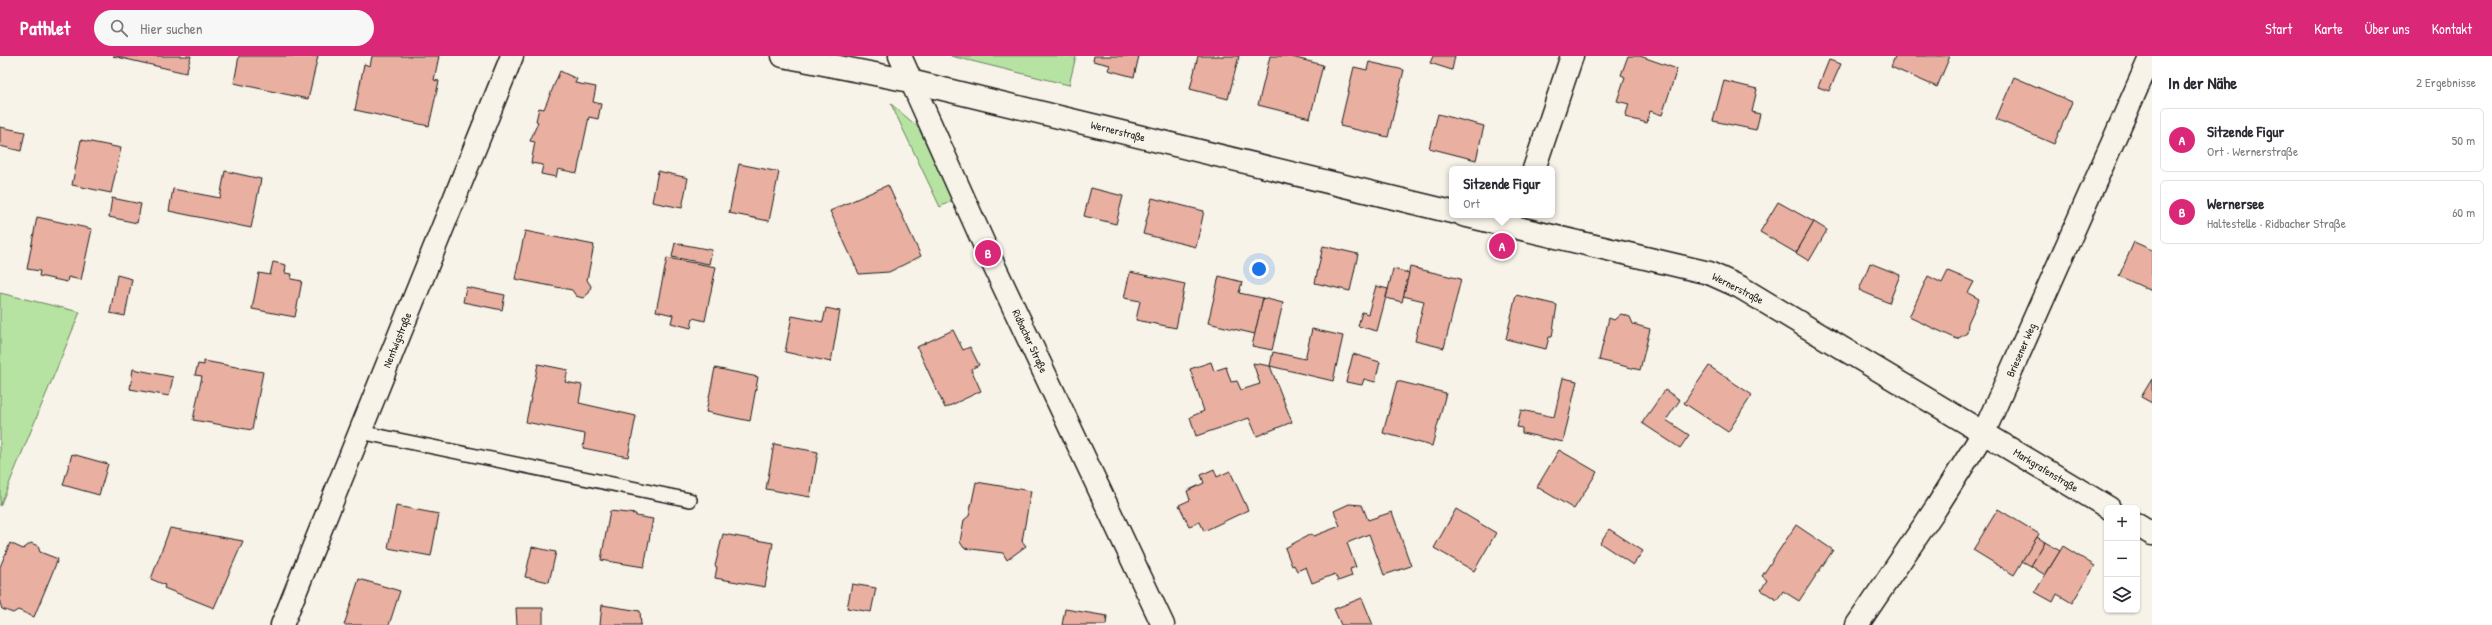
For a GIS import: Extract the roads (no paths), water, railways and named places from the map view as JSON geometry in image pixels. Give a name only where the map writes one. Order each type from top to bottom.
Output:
[{"type":"street","name":"Nentwigstraße","points":[[282,625],[512,56]]},
{"type":"street","name":"Wernerstraße","points":[[783,56],[910,81],[1449,211]]},
{"type":"street","name":"Ridbacher Straße","points":[[900,56],[910,81],[1164,625]]},
{"type":"street","points":[[1535,166],[1572,56]]},
{"type":"street","name":"Briesener Weg","points":[[1857,625],[1936,508],[1984,432],[2151,56]]},
{"type":"street","name":"Wernerstraße","points":[[1487,218],[1519,222],[1709,273],[1740,287],[1984,432]]},
{"type":"street","name":"Markgrafenstraße","points":[[1984,432],[2104,505]]},
{"type":"street","points":[[2140,527],[2152,534]]},
{"type":"lane","points":[[360,432],[690,500]]},
{"type":"place","name":"Sitzende Figur","points":[[1502,246]]},
{"type":"place","name":"Wernersee","points":[[988,253]]}]
